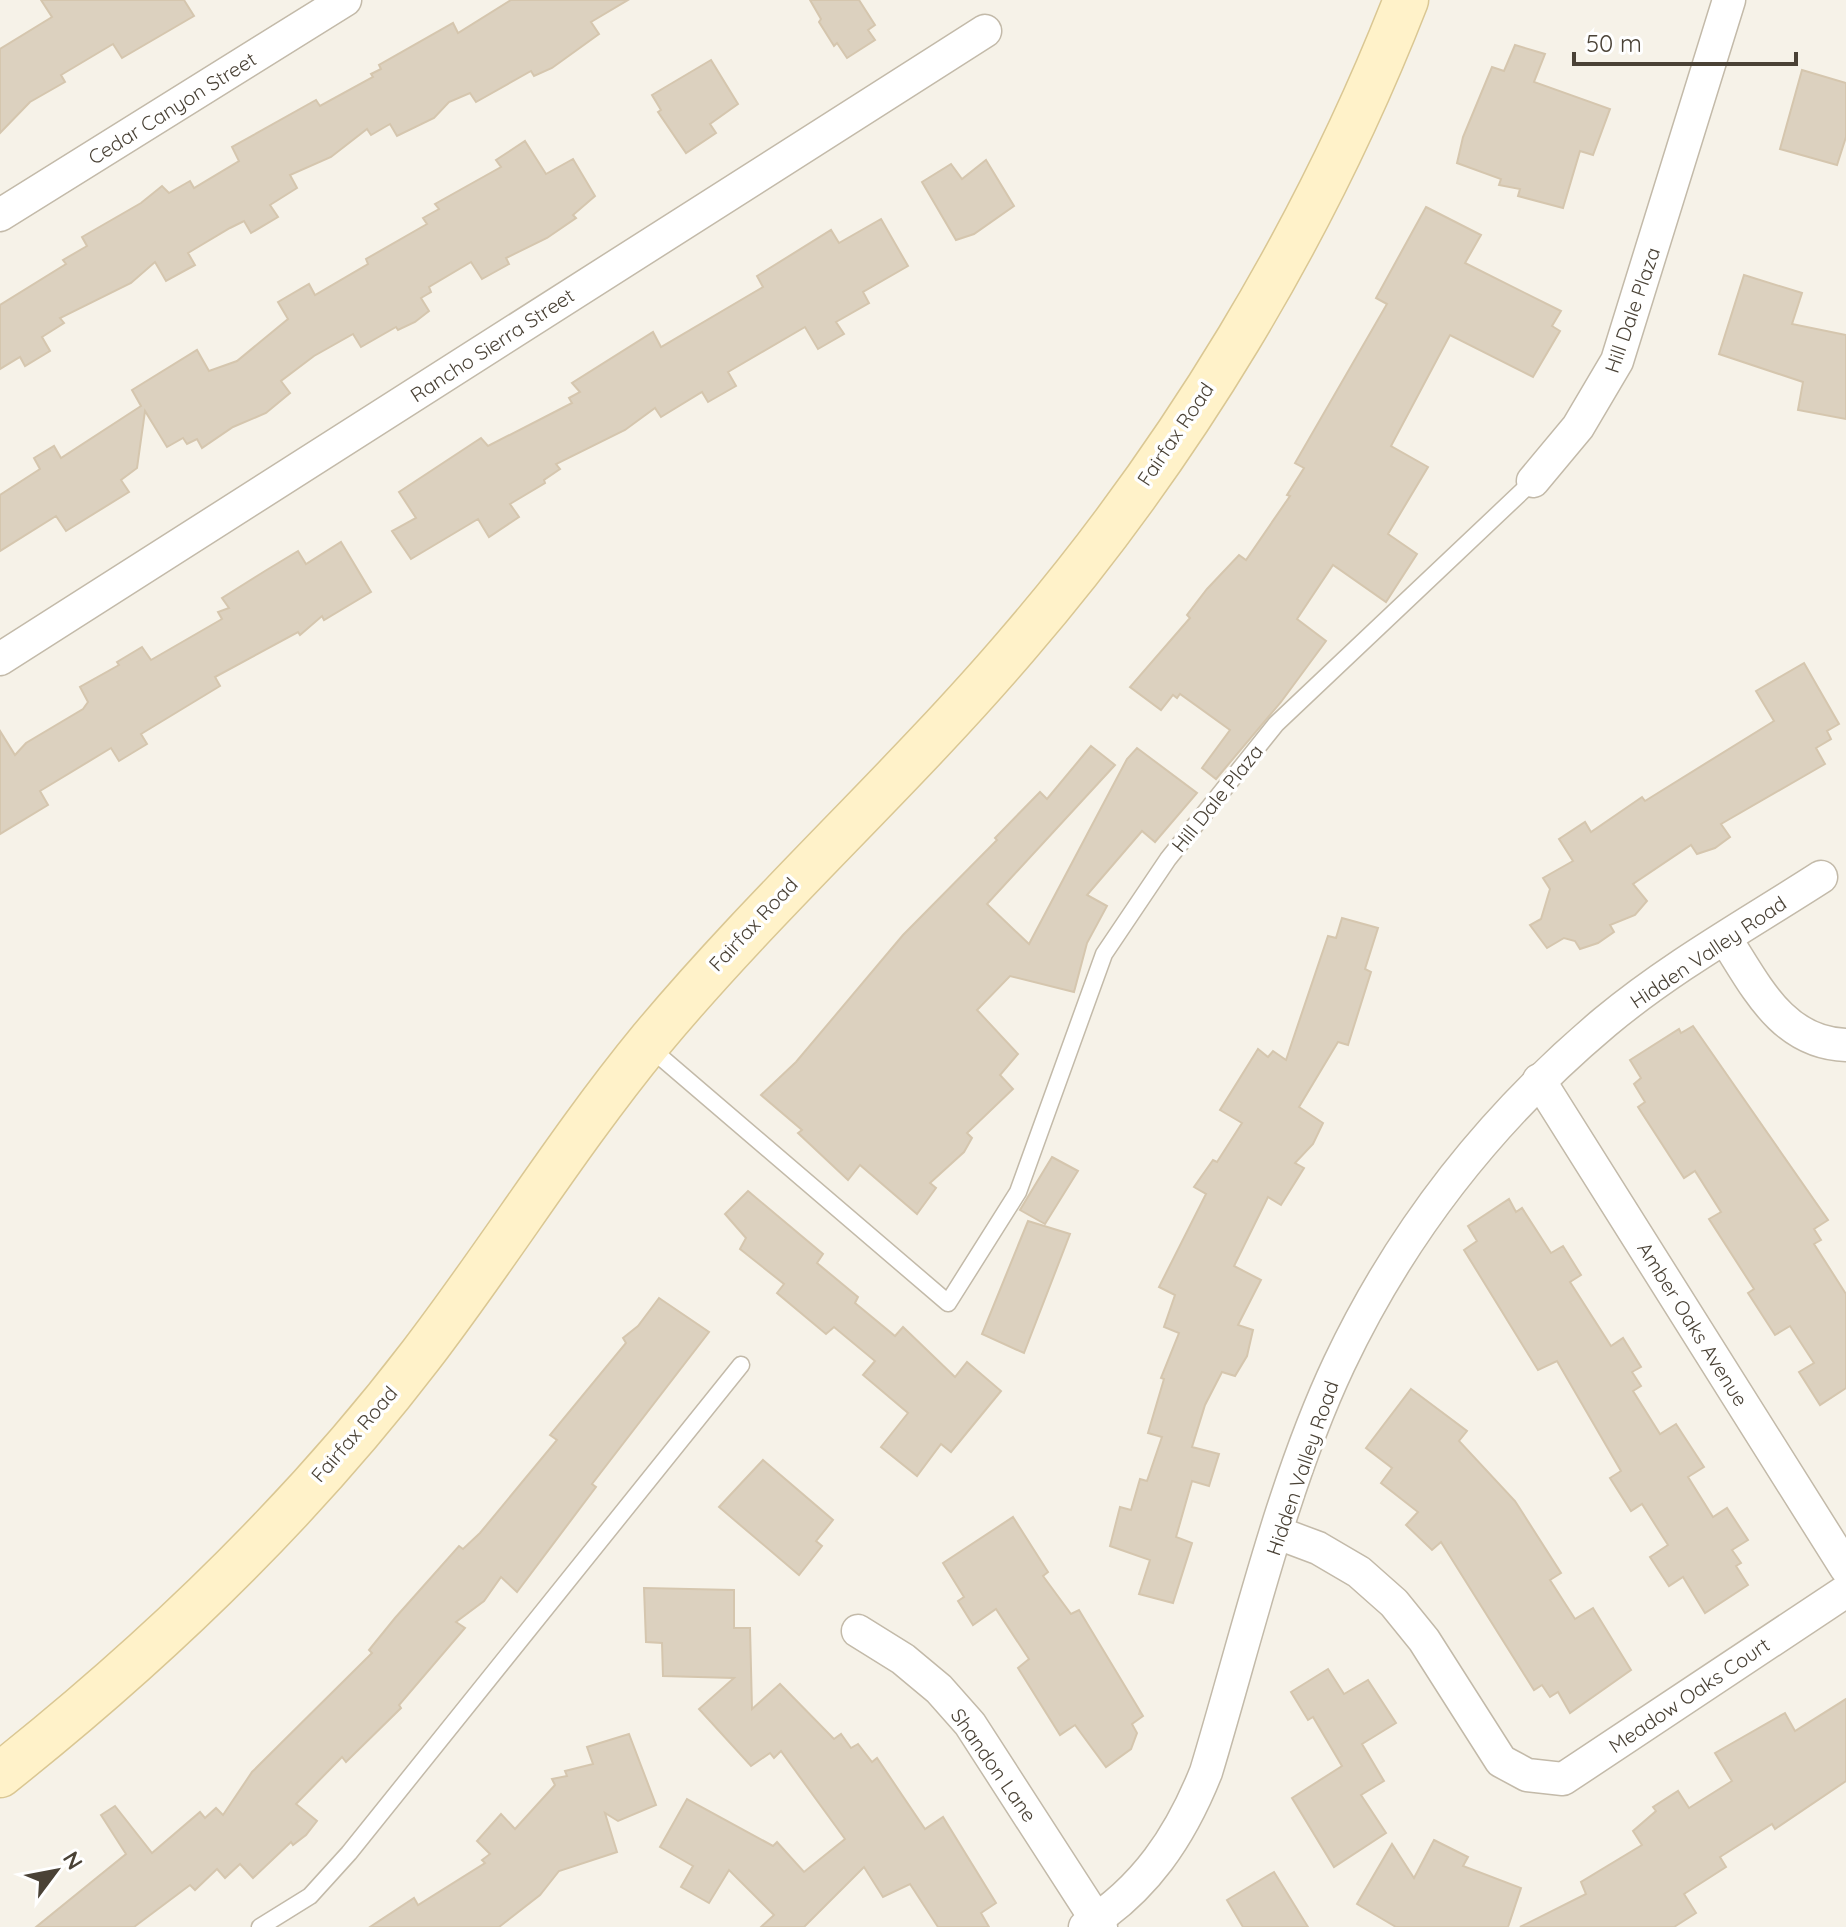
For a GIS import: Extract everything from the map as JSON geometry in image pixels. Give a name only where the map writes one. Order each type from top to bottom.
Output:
[{"type":"main road","name":"Fairfax Road","points":[[0,1775],[67,1722],[160,1639],[253,1547],[350,1440],[418,1359],[647,1045],[787,886],[949,721],[1018,644],[1098,544],[1172,442],[1240,333],[1345,137],[1406,0]]},
{"type":"street","name":"Cedar Canyon Street","points":[[0,215],[345,0]]},
{"type":"street","name":"Hill Dale Plaza","points":[[1533,481],[1578,427],[1617,361],[1729,0]]},
{"type":"street","name":"Rancho Sierra Street","points":[[0,659],[985,31]]},
{"type":"street","name":"Hidden Valley Road","points":[[1094,1925],[1133,1891],[1154,1867],[1189,1815],[1206,1772],[1312,1428],[1339,1364],[1377,1291],[1426,1214],[1468,1159],[1539,1080],[1606,1021],[1725,938],[1821,877]]},
{"type":"street","points":[[1725,938],[1770,1009],[1792,1029],[1811,1039],[1846,1045]]},
{"type":"street","name":"Amber Oaks Avenue","points":[[1539,1080],[1846,1568]]},
{"type":"street","name":"Meadow Oaks Court","points":[[1278,1533],[1318,1548],[1359,1572],[1394,1603],[1424,1640],[1501,1761],[1527,1775],[1563,1779],[1846,1591]]},
{"type":"street","name":"Shandon Lane","points":[[858,1631],[903,1659],[939,1689],[970,1724],[1094,1925]]},
{"type":"lane","name":"Hill Dale Plaza","points":[[647,1045],[948,1303],[1018,1192],[1104,954],[1168,859],[1276,724],[1533,481]]},
{"type":"lane","points":[[260,1927],[310,1896],[349,1853],[741,1365]]},
{"type":"building","points":[[41,0],[184,0],[194,16],[122,58],[113,44],[61,75],[65,82],[30,102],[0,133],[0,49],[52,17]]},
{"type":"building","points":[[511,0],[628,0],[591,22],[599,34],[552,68],[534,76],[531,71],[476,102],[470,93],[449,102],[434,118],[397,136],[390,124],[371,135],[367,129],[331,157],[290,175],[297,188],[270,205],[278,217],[251,233],[244,221],[230,228],[188,253],[195,265],[166,281],[155,262],[131,283],[60,318],[64,323],[42,337],[50,351],[25,366],[20,357],[0,369],[0,305],[66,264],[63,260],[87,246],[82,237],[141,203],[162,186],[169,193],[190,181],[194,188],[239,161],[232,147],[316,100],[320,106],[373,77],[371,74],[381,69],[379,65],[453,23],[458,33]]},
{"type":"building","points":[[810,0],[859,0],[875,25],[868,30],[875,40],[847,58],[837,43],[834,46]]},
{"type":"building","points":[[1515,45],[1545,54],[1534,82],[1610,109],[1593,155],[1580,151],[1563,208],[1518,196],[1520,189],[1499,185],[1501,179],[1457,163],[1463,137],[1492,67],[1504,71]]},
{"type":"building","points":[[711,60],[738,104],[710,124],[716,133],[686,153],[658,112],[661,110],[652,95]]},
{"type":"building","points":[[1802,70],[1846,83],[1846,137],[1837,165],[1780,149]]},
{"type":"building","points":[[525,141],[546,174],[573,159],[595,196],[573,215],[576,218],[547,238],[506,258],[509,264],[482,279],[471,262],[429,287],[431,292],[421,298],[429,311],[415,322],[398,330],[396,327],[361,347],[353,334],[314,356],[281,381],[290,393],[266,413],[233,427],[202,448],[197,439],[187,444],[183,438],[167,447],[145,411],[137,468],[121,480],[129,492],[66,531],[56,516],[0,551],[0,495],[40,469],[34,458],[54,446],[61,458],[141,406],[132,390],[197,350],[209,371],[237,361],[288,319],[278,302],[309,284],[315,295],[368,264],[366,259],[427,224],[423,218],[439,209],[435,204],[501,167],[496,160]]},
{"type":"building","points":[[986,160],[1014,206],[974,234],[956,240],[922,182],[951,164],[962,179]]},
{"type":"building","points":[[1426,207],[1481,235],[1465,263],[1561,311],[1552,326],[1560,331],[1533,377],[1450,335],[1391,446],[1428,467],[1388,534],[1417,554],[1386,602],[1333,565],[1297,619],[1326,641],[1281,702],[1216,779],[1202,768],[1230,730],[1180,694],[1177,698],[1173,695],[1161,710],[1130,687],[1190,618],[1187,615],[1207,589],[1239,555],[1246,560],[1290,496],[1287,495],[1304,468],[1295,463],[1387,304],[1376,298]]},
{"type":"building","points":[[881,219],[908,266],[863,292],[869,303],[836,322],[844,334],[818,349],[805,327],[728,372],[736,386],[708,402],[702,392],[661,417],[655,408],[625,430],[556,464],[560,469],[544,480],[545,483],[510,504],[519,517],[489,537],[478,519],[411,559],[392,531],[416,518],[399,492],[481,438],[488,446],[572,403],[569,398],[580,392],[572,383],[653,332],[661,347],[763,287],[757,276],[831,230],[839,243]]},
{"type":"building","points":[[1744,275],[1802,293],[1792,324],[1846,335],[1846,419],[1798,410],[1803,382],[1719,354]]},
{"type":"building","points":[[341,542],[371,592],[324,620],[322,616],[300,635],[298,632],[215,677],[220,686],[141,734],[147,744],[119,761],[111,748],[40,791],[48,805],[0,834],[0,731],[15,755],[26,743],[83,709],[88,702],[80,687],[119,665],[117,662],[142,647],[151,660],[222,619],[218,612],[229,608],[222,598],[265,571],[298,551],[306,564]]},
{"type":"building","points":[[1804,663],[1839,724],[1827,731],[1831,739],[1816,748],[1825,764],[1721,824],[1730,837],[1715,848],[1697,854],[1691,845],[1633,884],[1647,901],[1635,915],[1610,925],[1614,932],[1598,943],[1580,949],[1575,941],[1564,938],[1547,948],[1530,925],[1541,919],[1550,889],[1543,878],[1573,861],[1559,839],[1585,822],[1591,832],[1642,797],[1645,801],[1774,721],[1756,691]]},
{"type":"building","points":[[1091,746],[1115,765],[987,904],[1029,944],[1127,759],[1137,748],[1197,793],[1155,842],[1142,831],[1087,895],[1107,906],[1087,943],[1074,992],[1010,976],[977,1010],[1018,1054],[1000,1075],[1013,1089],[967,1133],[972,1138],[964,1152],[930,1183],[936,1188],[917,1214],[860,1165],[848,1180],[798,1133],[802,1130],[761,1095],[796,1062],[903,935],[1040,792],[1047,799]]},
{"type":"building","points":[[1342,918],[1378,928],[1365,969],[1371,972],[1348,1045],[1338,1042],[1299,1107],[1323,1123],[1313,1144],[1295,1163],[1304,1168],[1281,1205],[1268,1197],[1234,1266],[1261,1280],[1238,1325],[1253,1330],[1247,1356],[1235,1376],[1222,1372],[1205,1405],[1192,1447],[1219,1454],[1209,1486],[1192,1481],[1176,1537],[1192,1543],[1173,1603],[1139,1594],[1150,1560],[1110,1546],[1120,1507],[1131,1510],[1140,1479],[1147,1481],[1162,1437],[1148,1433],[1164,1379],[1161,1378],[1179,1333],[1164,1327],[1175,1295],[1159,1287],[1206,1194],[1194,1187],[1213,1160],[1217,1162],[1242,1123],[1220,1110],[1258,1049],[1268,1057],[1273,1051],[1286,1060],[1328,936],[1336,938]]},
{"type":"building","points":[[1693,1026],[1828,1220],[1814,1229],[1821,1240],[1814,1244],[1846,1294],[1846,1388],[1820,1405],[1799,1372],[1814,1363],[1790,1326],[1775,1335],[1748,1293],[1754,1289],[1709,1219],[1721,1212],[1695,1171],[1684,1178],[1638,1107],[1645,1102],[1634,1084],[1641,1078],[1630,1060],[1679,1029],[1681,1033]]},
{"type":"building","points":[[1052,1157],[1078,1171],[1045,1224],[1020,1210]]},
{"type":"building","points":[[748,1191],[823,1254],[817,1263],[858,1297],[855,1303],[895,1336],[903,1327],[955,1377],[967,1362],[1001,1391],[951,1452],[941,1444],[917,1476],[881,1447],[908,1413],[863,1375],[875,1361],[834,1327],[826,1334],[777,1293],[784,1284],[740,1249],[746,1238],[725,1214]]},
{"type":"building","points":[[1509,1199],[1516,1212],[1522,1208],[1551,1253],[1563,1246],[1581,1275],[1570,1282],[1611,1346],[1623,1338],[1641,1367],[1632,1372],[1641,1386],[1633,1391],[1660,1434],[1676,1424],[1704,1467],[1688,1477],[1713,1517],[1727,1508],[1748,1540],[1732,1550],[1741,1563],[1736,1566],[1748,1585],[1705,1613],[1683,1577],[1669,1586],[1650,1557],[1668,1545],[1642,1504],[1631,1511],[1610,1478],[1621,1471],[1557,1361],[1538,1370],[1464,1250],[1477,1241],[1468,1226]]},
{"type":"building","points":[[1028,1221],[1070,1234],[1024,1353],[982,1334]]},
{"type":"building","points":[[659,1298],[709,1332],[592,1484],[596,1487],[517,1592],[501,1577],[484,1601],[456,1622],[465,1628],[399,1705],[401,1708],[346,1762],[342,1757],[296,1804],[317,1821],[306,1835],[293,1845],[291,1842],[253,1878],[240,1864],[225,1878],[217,1869],[195,1890],[190,1885],[134,1927],[36,1927],[126,1854],[101,1815],[115,1806],[152,1853],[200,1812],[205,1818],[216,1808],[223,1815],[252,1772],[372,1653],[369,1650],[395,1618],[459,1546],[463,1549],[480,1533],[557,1440],[550,1435],[626,1343],[623,1338],[638,1326]]},
{"type":"building","points":[[1411,1389],[1467,1431],[1459,1441],[1515,1501],[1561,1573],[1550,1580],[1575,1619],[1593,1608],[1631,1670],[1570,1713],[1558,1692],[1550,1697],[1542,1685],[1534,1690],[1441,1542],[1432,1550],[1406,1525],[1418,1512],[1381,1483],[1392,1468],[1366,1448]]},
{"type":"building","points":[[763,1460],[833,1520],[816,1541],[822,1546],[799,1575],[719,1507]]},
{"type":"building","points":[[1013,1517],[1048,1572],[1043,1576],[1071,1614],[1079,1610],[1143,1716],[1132,1724],[1137,1733],[1131,1749],[1106,1767],[1075,1725],[1060,1735],[1018,1668],[1029,1659],[996,1609],[973,1625],[958,1601],[964,1597],[943,1563]]},
{"type":"building","points":[[644,1588],[734,1590],[734,1628],[750,1628],[752,1709],[780,1684],[834,1739],[841,1734],[851,1748],[858,1744],[872,1762],[877,1758],[925,1829],[943,1817],[996,1903],[981,1913],[989,1927],[938,1927],[910,1884],[883,1897],[864,1867],[804,1927],[761,1927],[774,1915],[729,1870],[709,1903],[681,1887],[693,1866],[660,1847],[687,1799],[773,1846],[777,1842],[804,1872],[845,1839],[781,1751],[774,1758],[770,1753],[751,1766],[699,1709],[734,1678],[663,1676],[662,1643],[646,1642]]},
{"type":"building","points":[[1328,1669],[1344,1694],[1368,1680],[1396,1723],[1362,1744],[1384,1781],[1361,1795],[1386,1833],[1334,1867],[1292,1798],[1342,1766],[1313,1717],[1308,1720],[1291,1692]]},
{"type":"building","points":[[1846,1699],[1846,1781],[1775,1829],[1772,1824],[1720,1857],[1726,1867],[1684,1894],[1696,1913],[1674,1927],[1520,1927],[1586,1894],[1581,1882],[1642,1845],[1633,1831],[1656,1811],[1653,1807],[1678,1791],[1689,1808],[1732,1781],[1715,1753],[1785,1713],[1795,1731]]},
{"type":"building","points":[[629,1734],[656,1805],[618,1821],[605,1813],[617,1852],[559,1871],[540,1895],[499,1927],[370,1927],[414,1898],[418,1905],[485,1863],[482,1860],[490,1854],[477,1841],[501,1814],[515,1829],[555,1785],[552,1779],[567,1776],[565,1771],[593,1764],[587,1747]]},
{"type":"building","points":[[1434,1840],[1468,1857],[1463,1866],[1521,1888],[1508,1927],[1396,1927],[1357,1904],[1392,1844],[1414,1878]]},
{"type":"building","points":[[1274,1872],[1308,1927],[1243,1927],[1227,1900]]}]
